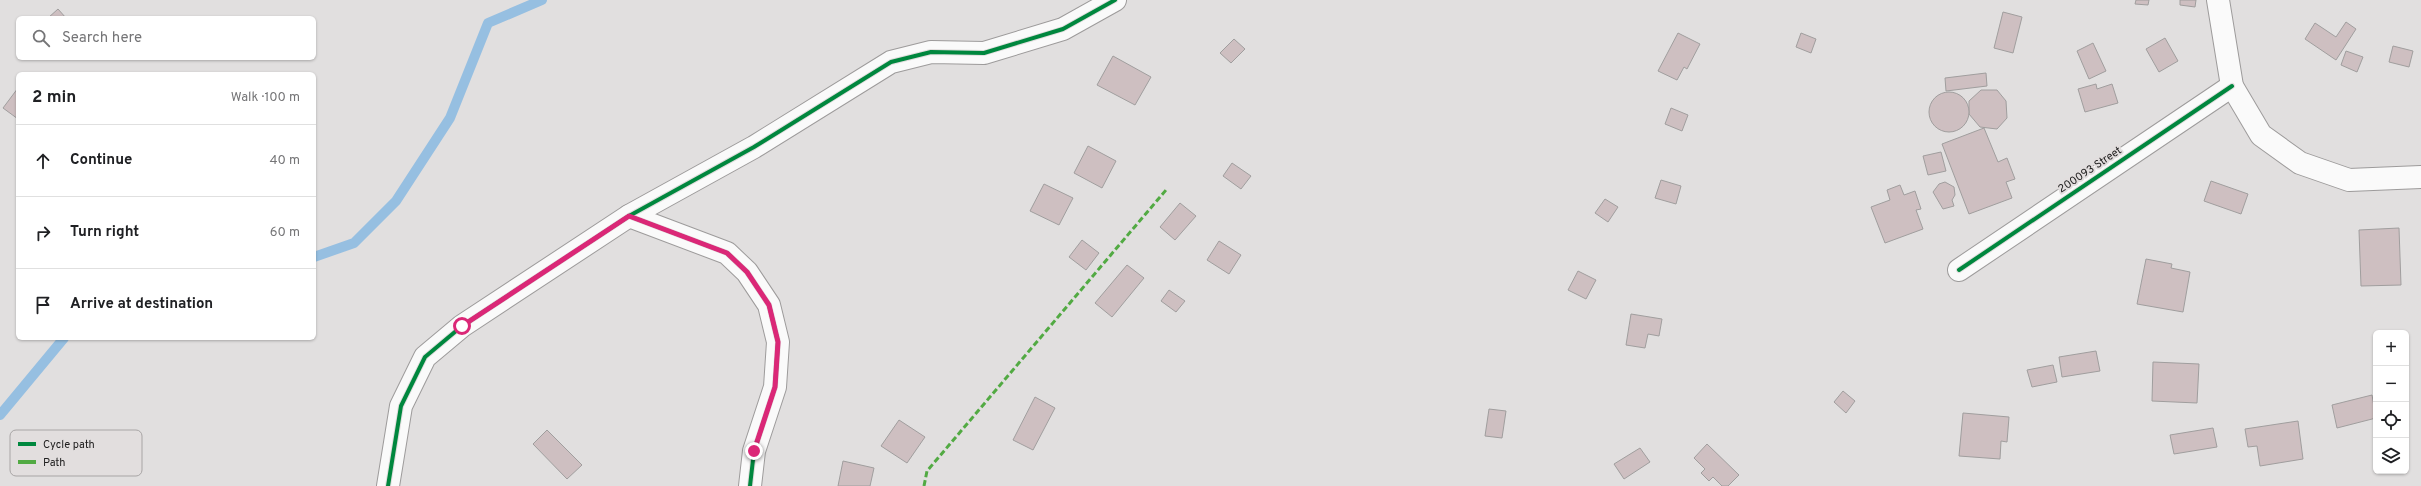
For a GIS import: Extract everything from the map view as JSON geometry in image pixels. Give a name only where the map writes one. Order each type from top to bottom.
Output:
[{"type":"street","points":[[388,486],[401,406],[425,357],[462,326],[629,216],[754,147],[891,62],[932,52],[984,53],[1063,29],[1116,0]]},
{"type":"street","points":[[2218,0],[2232,86],[2261,136],[2300,163],[2349,180],[2421,177]]},
{"type":"street","name":"200093 Street","points":[[1959,270],[2232,86]]},
{"type":"street","points":[[629,216],[727,253],[747,272],[769,305],[778,342],[775,387],[754,451],[750,486]]},
{"type":"building","points":[[2136,0],[2149,0],[2148,5],[2135,4]]},
{"type":"building","points":[[2180,0],[2196,0],[2195,7],[2180,5]]},
{"type":"building","points":[[58,9],[64,16],[50,16]]},
{"type":"building","points":[[2003,12],[2022,17],[2013,53],[1994,48]]},
{"type":"building","points":[[2346,22],[2356,29],[2336,60],[2305,39],[2315,23],[2336,37]]},
{"type":"building","points":[[1678,33],[1700,44],[1687,69],[1684,67],[1677,80],[1658,71]]},
{"type":"building","points":[[1801,33],[1816,39],[1811,53],[1796,47]]},
{"type":"building","points":[[2165,38],[2178,61],[2159,72],[2146,49]]},
{"type":"building","points":[[1234,39],[1245,49],[1231,63],[1220,53]]},
{"type":"building","points":[[2093,43],[2106,71],[2089,79],[2077,51]]},
{"type":"building","points":[[2393,46],[2413,51],[2409,67],[2389,62]]},
{"type":"building","points":[[2346,51],[2363,57],[2357,72],[2341,65]]},
{"type":"building","points":[[1113,56],[1151,77],[1135,105],[1097,85]]},
{"type":"building","points":[[1986,73],[1987,86],[1946,91],[1945,78]]},
{"type":"building","points":[[2096,84],[2097,89],[2112,84],[2118,103],[2085,112],[2078,89]]},
{"type":"building","points":[[1981,90],[1997,90],[2006,101],[2007,118],[1997,129],[1980,127],[1969,114],[1969,101]]},
{"type":"building","points":[[16,91],[16,118],[3,108]]},
{"type":"building","points":[[1949,92],[1960,95],[1966,101],[1969,112],[1966,123],[1960,129],[1949,132],[1938,129],[1932,123],[1929,112],[1932,101],[1938,95]]},
{"type":"building","points":[[1671,108],[1688,115],[1682,131],[1665,124]]},
{"type":"building","points":[[1984,128],[1998,162],[2007,158],[2015,179],[2006,182],[2012,198],[1969,214],[1942,144]]},
{"type":"building","points":[[1088,146],[1116,161],[1102,188],[1074,173]]},
{"type":"building","points":[[1941,152],[1946,171],[1928,175],[1923,156]]},
{"type":"building","points":[[1232,163],[1251,176],[1241,189],[1223,176]]},
{"type":"building","points":[[1661,180],[1681,186],[1676,204],[1655,198]]},
{"type":"building","points":[[2211,181],[2248,194],[2241,214],[2204,201]]},
{"type":"building","points":[[1945,182],[1954,187],[1955,195],[1952,200],[1954,206],[1943,209],[1933,192],[1939,184]]},
{"type":"building","points":[[1044,184],[1073,198],[1059,225],[1030,211]]},
{"type":"building","points":[[1900,185],[1904,195],[1915,191],[1921,209],[1916,210],[1923,229],[1885,243],[1871,207],[1890,200],[1887,190]]},
{"type":"building","points":[[1605,199],[1618,207],[1608,222],[1595,213]]},
{"type":"building","points":[[1180,203],[1196,216],[1175,240],[1160,227]]},
{"type":"building","points":[[2399,228],[2401,285],[2361,286],[2359,230]]},
{"type":"building","points":[[1082,240],[1099,253],[1086,270],[1069,257]]},
{"type":"building","points":[[1219,241],[1241,255],[1229,274],[1207,260]]},
{"type":"building","points":[[2146,259],[2172,264],[2171,268],[2190,272],[2183,312],[2137,304]]},
{"type":"building","points":[[1127,265],[1144,278],[1112,317],[1095,303]]},
{"type":"building","points":[[1578,271],[1596,280],[1586,299],[1568,290]]},
{"type":"building","points":[[1169,290],[1185,301],[1176,312],[1161,301]]},
{"type":"building","points":[[1631,314],[1662,319],[1659,336],[1648,334],[1645,348],[1626,345]]},
{"type":"building","points":[[2096,351],[2100,371],[2062,377],[2059,357]]},
{"type":"building","points":[[2153,362],[2199,364],[2197,403],[2152,401]]},
{"type":"building","points":[[2053,365],[2057,382],[2032,387],[2027,370]]},
{"type":"building","points":[[1843,391],[1855,401],[1846,413],[1834,402]]},
{"type":"building","points":[[2372,395],[2373,419],[2337,428],[2332,405]]},
{"type":"building","points":[[1035,397],[1055,408],[1033,450],[1013,440]]},
{"type":"building","points":[[1489,409],[1506,411],[1502,438],[1485,436]]},
{"type":"building","points":[[1963,413],[2009,417],[2007,442],[2001,441],[2000,459],[1959,456]]},
{"type":"building","points":[[899,420],[925,437],[907,463],[881,446]]},
{"type":"building","points":[[2298,421],[2303,459],[2260,466],[2257,446],[2248,447],[2245,429]]},
{"type":"building","points":[[2213,428],[2217,447],[2174,454],[2170,435]]},
{"type":"building","points":[[547,430],[582,465],[567,479],[533,444]]},
{"type":"building","points":[[1707,444],[1739,475],[1728,486],[1722,486],[1713,477],[1709,481],[1701,473],[1705,469],[1694,458]]},
{"type":"building","points":[[1640,448],[1650,462],[1624,479],[1614,464]]},
{"type":"building","points":[[843,461],[874,468],[870,486],[838,486]]},
{"type":"waterway","points":[[316,256],[354,243],[396,201],[450,118],[488,23],[542,0]]},
{"type":"waterway","points":[[0,415],[62,340]]},
{"type":"marked path","points":[[924,486],[927,471],[1166,190]]},
{"type":"cycle path","points":[[388,486],[401,406],[425,357],[462,326],[629,216],[754,147],[891,62],[931,52],[984,53],[1063,29],[1115,0]]},
{"type":"cycle path","points":[[1959,270],[2232,86]]},
{"type":"cycle path","points":[[629,216],[727,253],[747,272],[769,305],[778,342],[775,387],[754,451],[750,486]]},
{"type":"route","points":[[462,326],[629,216],[727,253],[747,272],[769,305],[778,342],[775,387],[754,451]]}]
